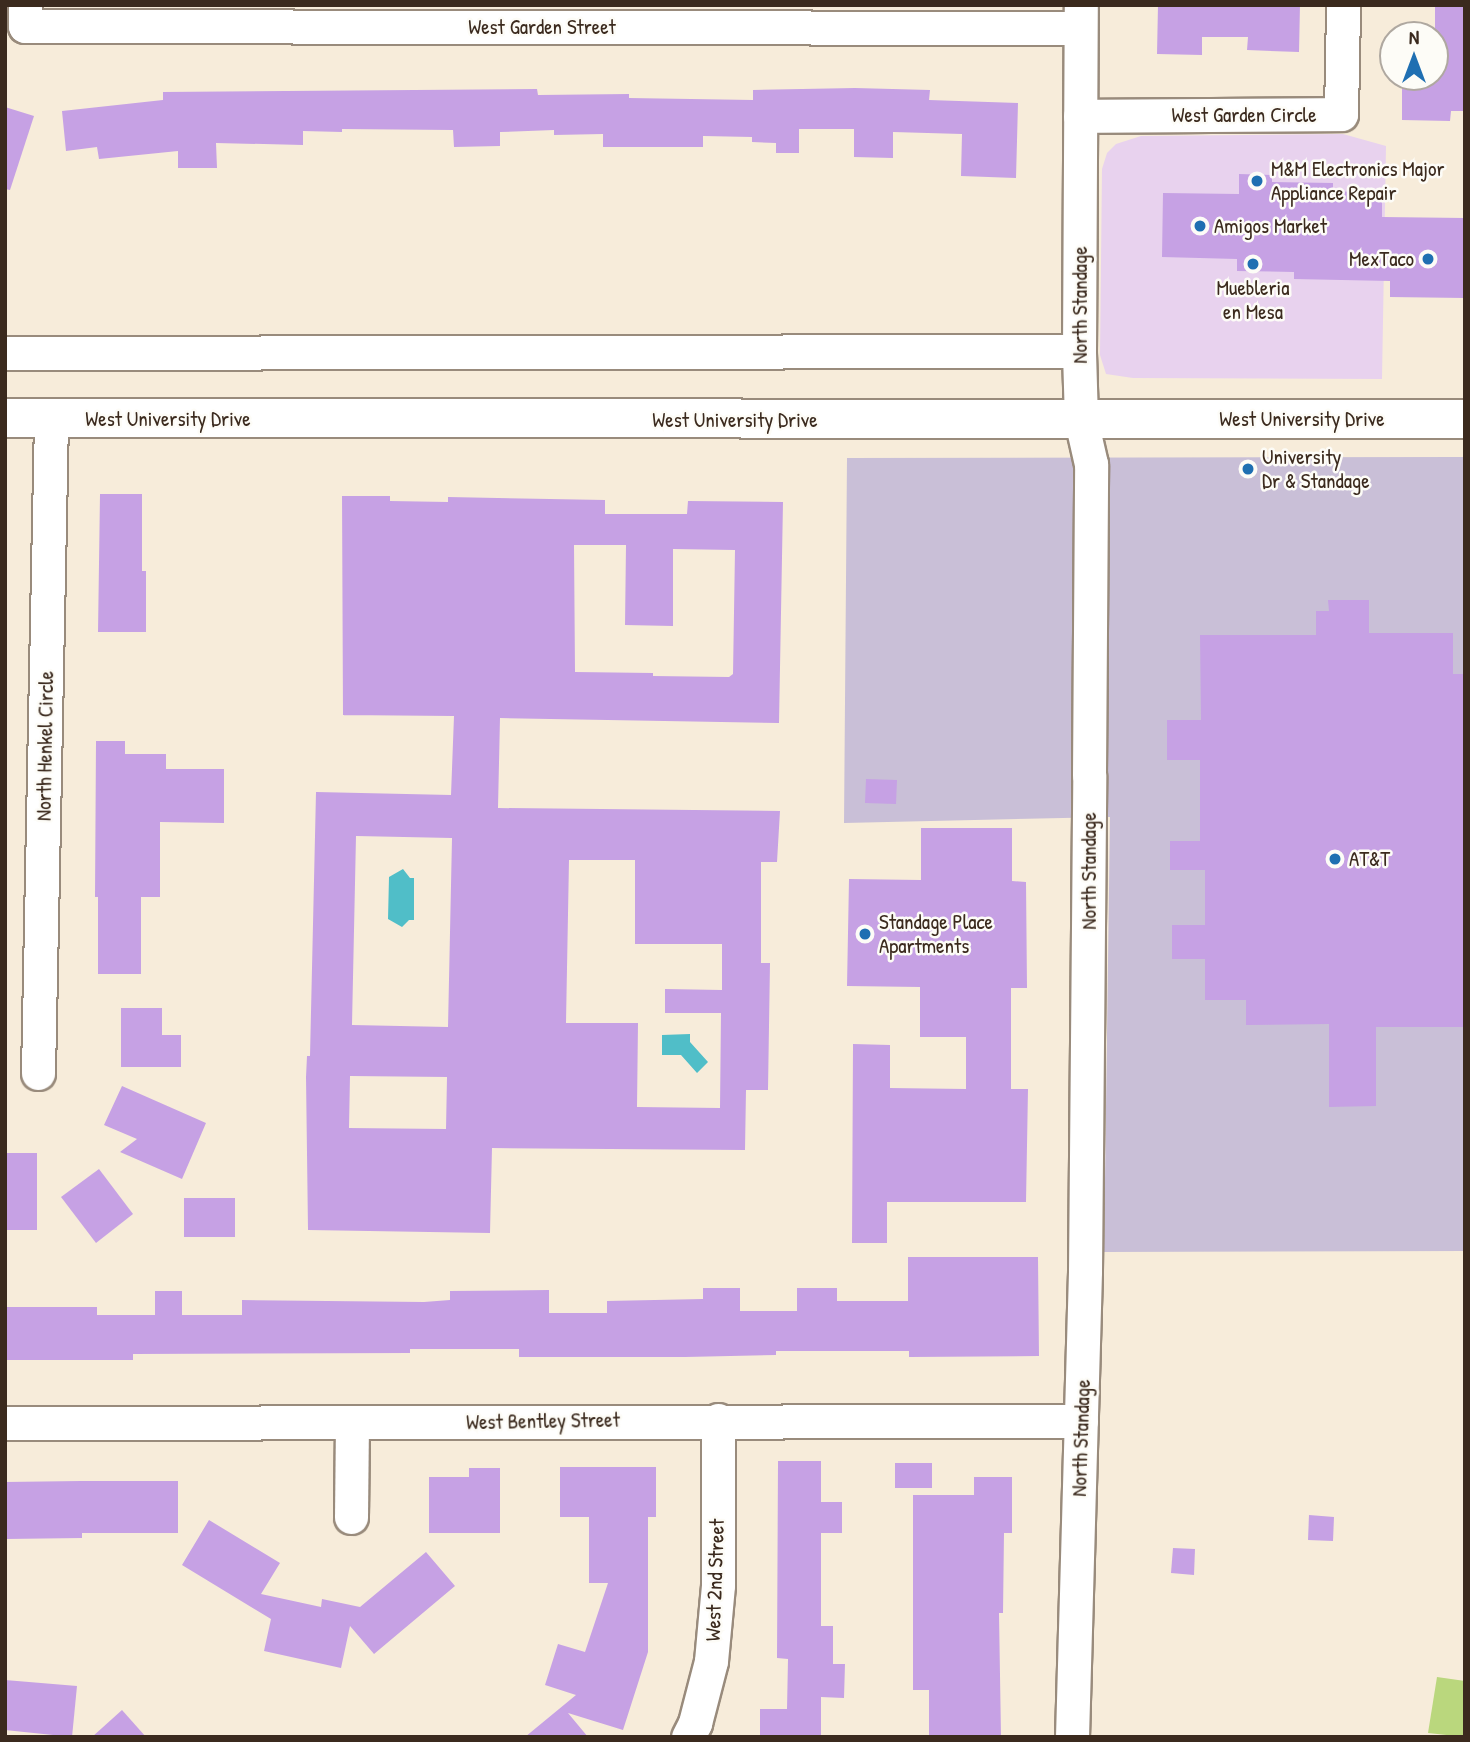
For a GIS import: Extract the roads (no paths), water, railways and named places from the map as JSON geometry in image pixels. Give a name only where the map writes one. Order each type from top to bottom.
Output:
[{"type":"main road","name":"West University Drive","points":[[5,418],[1465,419]]},
{"type":"street","name":"West Garden Street","points":[[25,5],[24,26],[1081,17]]},
{"type":"street","name":"West Garden Circle","points":[[1080,116],[1341,114],[1343,5]]},
{"type":"street","name":"North Standage","points":[[1072,1737],[1087,1180],[1090,464],[1081,420],[1079,351],[1081,17]]},
{"type":"street","points":[[5,353],[1079,351]]},
{"type":"street","name":"North Henkel Circle","points":[[38,1073],[51,418]]},
{"type":"street","name":"West 2nd Street","points":[[688,1737],[695,1723],[711,1661],[718,1585],[718,1420]]},
{"type":"street","name":"West Bentley Street","points":[[5,1423],[1081,1421]]},
{"type":"street","points":[[351,1517],[352,1423]]},
{"type":"water","points":[[403,869],[410,878],[414,878],[414,920],[409,920],[402,927],[388,919],[389,877]]},
{"type":"water","points":[[690,1034],[690,1042],[708,1062],[697,1073],[681,1055],[662,1055],[662,1035]]},
{"type":"place","name":"M&M Electronics Major Appliance Repair","points":[[1257,181]]},
{"type":"place","name":"Amigos Market","points":[[1200,226]]},
{"type":"place","name":"MexTaco","points":[[1428,259]]},
{"type":"place","name":"Muebleria en Mesa","points":[[1253,264]]},
{"type":"place","name":"University Dr & Standage","points":[[1248,469]]},
{"type":"place","name":"AT&T","points":[[1335,859]]},
{"type":"place","name":"Standage Place Apartments","points":[[865,934]]}]
